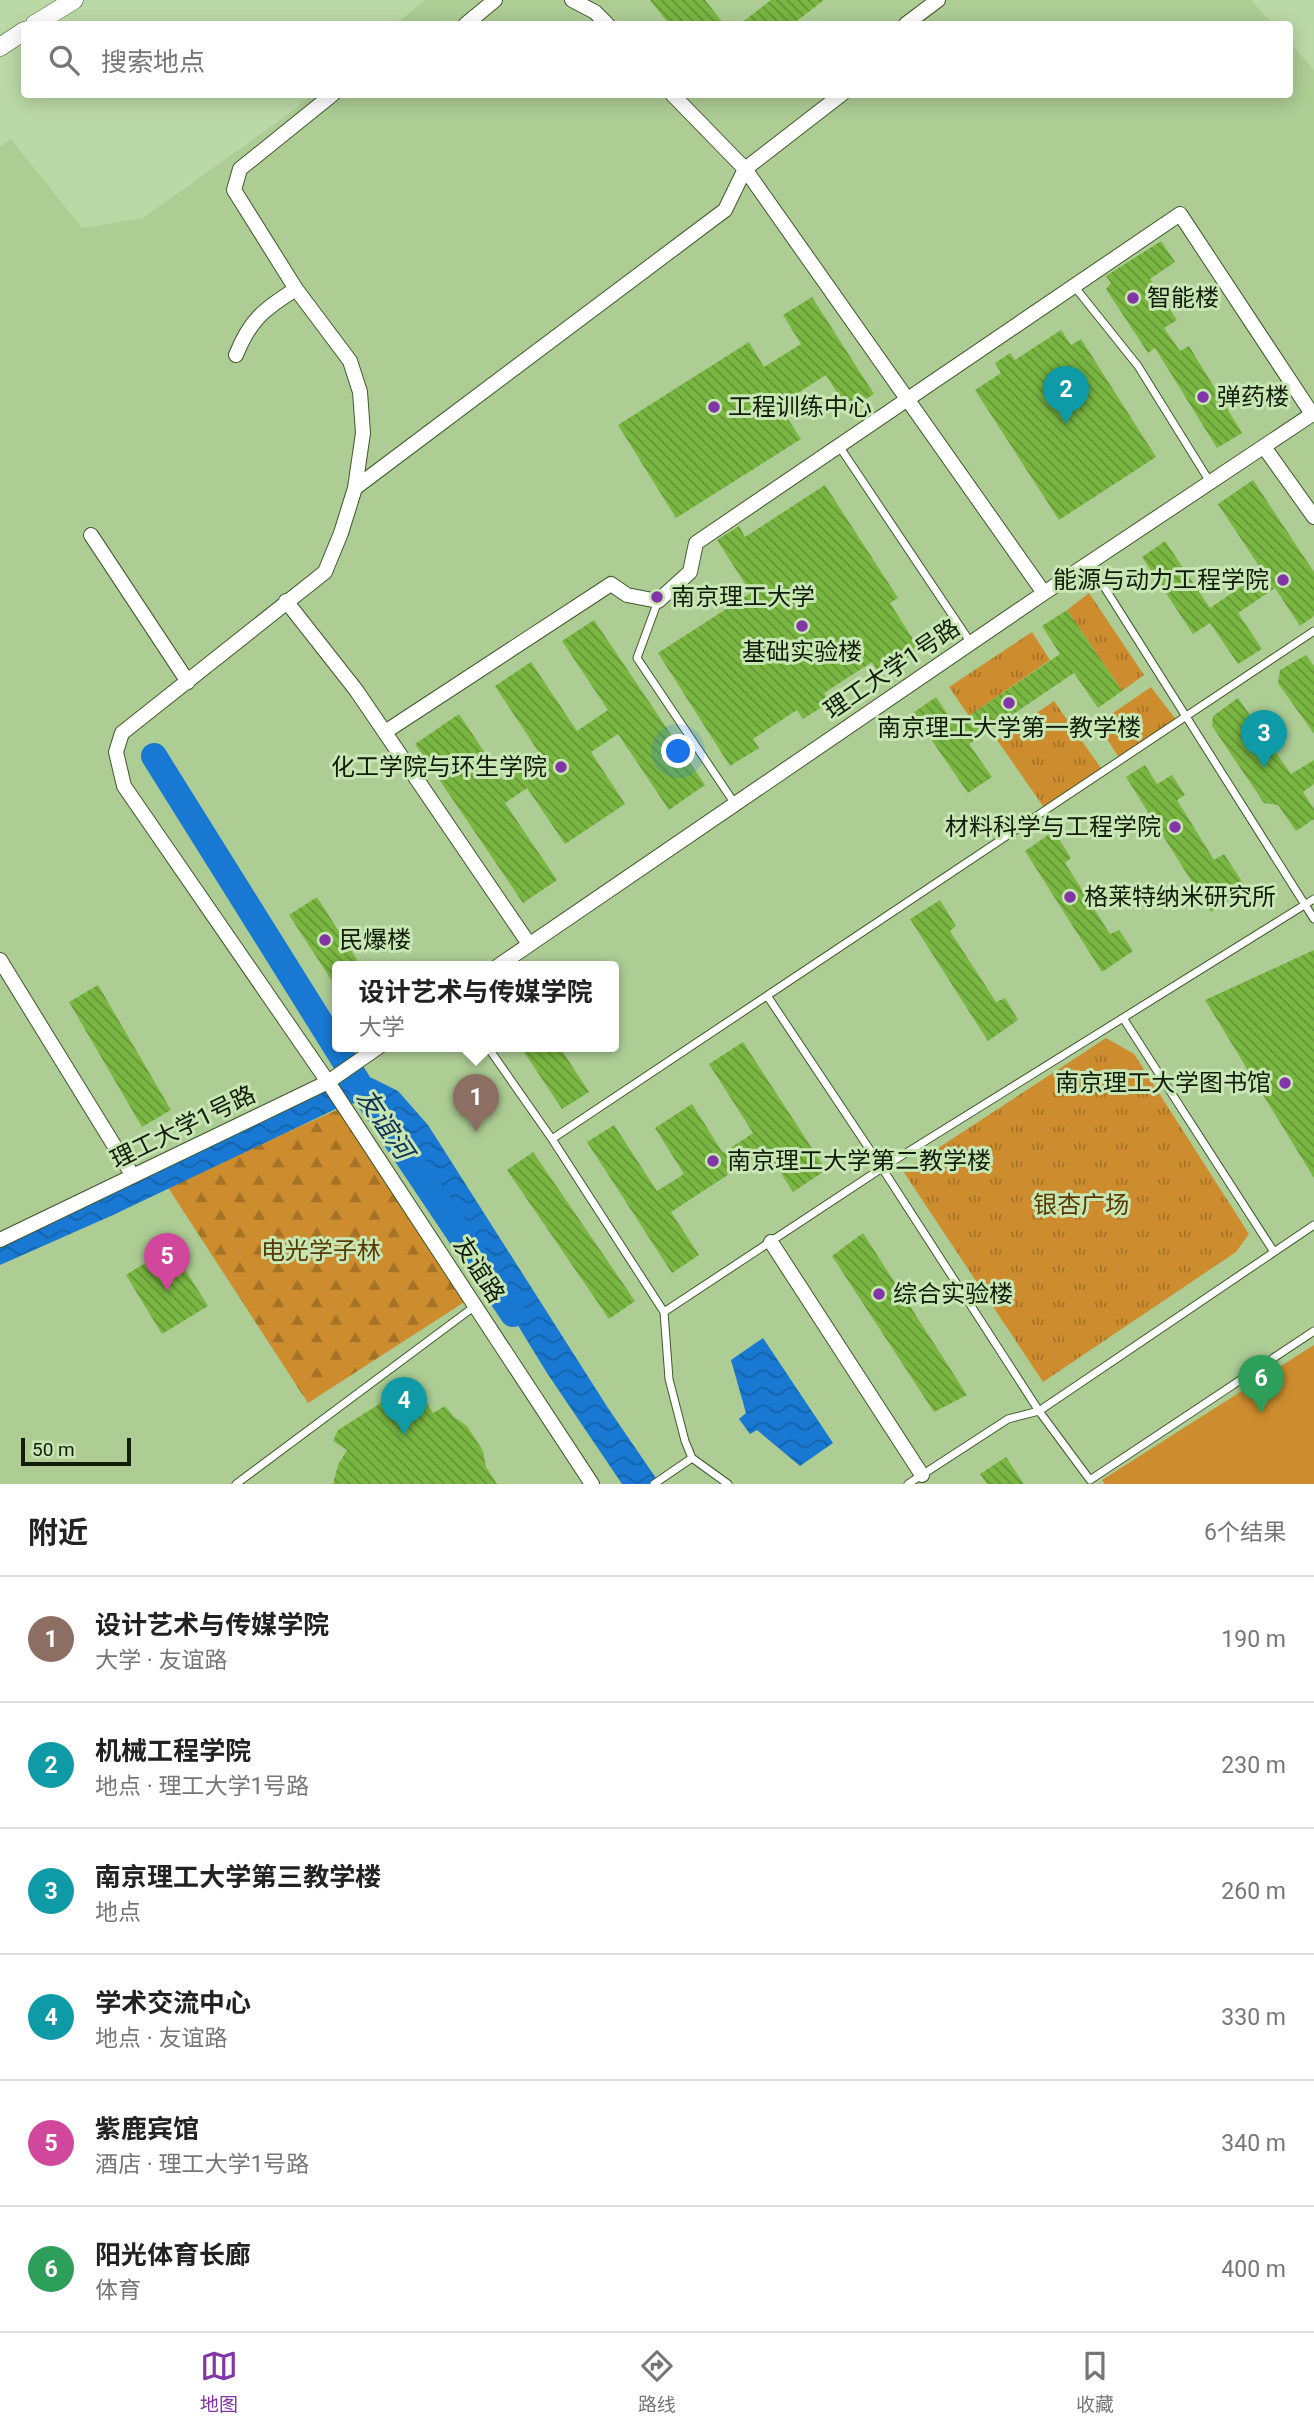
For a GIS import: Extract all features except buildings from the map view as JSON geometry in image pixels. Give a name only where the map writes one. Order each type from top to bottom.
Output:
[{"type":"street","points":[[40,21],[74,0]]},
{"type":"street","points":[[470,21],[495,0]]},
{"type":"street","points":[[572,0],[595,12],[604,21]]},
{"type":"street","points":[[910,21],[938,0]]},
{"type":"street","points":[[0,47],[21,33]]},
{"type":"street","name":"友谊路","points":[[328,98],[240,169],[234,190],[296,289],[350,361],[360,392],[363,433],[355,488],[341,533],[325,572],[122,733],[116,752],[124,786],[328,1082],[592,1484]]},
{"type":"street","points":[[676,98],[745,169],[1044,593]]},
{"type":"street","points":[[355,488],[725,210],[745,169],[837,98]]},
{"type":"street","points":[[385,732],[611,584],[627,595],[658,601],[690,572],[696,543],[1180,215],[1313,414]]},
{"type":"street","points":[[236,355],[245,333],[266,308],[296,289]]},
{"type":"street","name":"理工大学1号路","points":[[505,961],[1044,593],[1313,414]]},
{"type":"street","points":[[1264,447],[1314,517]]},
{"type":"street","points":[[91,535],[188,682]]},
{"type":"street","points":[[286,601],[356,690],[529,944]]},
{"type":"street","points":[[0,960],[133,1176]]},
{"type":"street","name":"理工大学1号路","points":[[0,1240],[328,1082],[372,1052]]},
{"type":"street","points":[[771,1242],[922,1475]]},
{"type":"lane","points":[[1073,286],[1138,366],[1211,482]]},
{"type":"lane","points":[[839,446],[971,643]]},
{"type":"lane","points":[[1090,563],[1314,919]]},
{"type":"lane","points":[[658,601],[637,658],[735,804]]},
{"type":"lane","points":[[552,1139],[1314,631]]},
{"type":"lane","points":[[664,1312],[882,1168],[1314,899]]},
{"type":"lane","points":[[768,997],[1039,1411],[1091,1482],[1314,1331]]},
{"type":"lane","points":[[1123,1018],[1274,1252]]},
{"type":"lane","points":[[491,1052],[552,1139],[664,1312],[669,1379],[684,1441],[692,1458],[728,1484]]},
{"type":"lane","points":[[908,1484],[1008,1419],[1039,1411],[1314,1225]]},
{"type":"lane","points":[[236,1484],[475,1306]]},
{"type":"lane","points":[[654,1483],[692,1458]]},
{"type":"shaded area","points":[[425,0],[1251,0],[1270,21],[400,21]]},
{"type":"shaded area","name":"南京理工大学","points":[[1293,46],[1314,70],[1314,1484],[0,1484],[0,147],[11,139],[82,228],[143,218],[308,98],[1293,98]]},
{"type":"green space","points":[[1089,593],[1144,675],[1122,691],[1067,610]]},
{"type":"green space","points":[[1032,632],[1050,660],[969,716],[949,687]]},
{"type":"green space","points":[[1151,687],[1177,721],[1120,759],[1097,724]]},
{"type":"green space","points":[[1054,701],[1103,771],[1045,809],[997,740]]},
{"type":"green space","name":"银杏广场","points":[[1106,1038],[1134,1054],[1249,1234],[1236,1252],[1043,1382],[903,1171]]},
{"type":"green space","name":"电光学子林","points":[[339,1109],[466,1301],[308,1403],[167,1186]]},
{"type":"green space","points":[[1314,1345],[1314,1484],[1105,1484],[1102,1480]]},
{"type":"water","points":[[372,1078],[398,1091],[428,1125],[608,1408],[660,1484],[622,1484],[547,1373],[397,1128],[378,1108],[367,1103],[340,1107],[113,1215],[0,1265],[0,1247],[346,1080]]},
{"type":"water","points":[[763,1338],[833,1443],[800,1466],[757,1430],[750,1434],[739,1419],[746,1413],[731,1360]]},
{"type":"waterway","name":"友谊河","points":[[154,756],[332,1041]]},
{"type":"waterway","name":"友谊河","points":[[339,1052],[513,1314]]},
{"type":"place","name":"智能楼","points":[[1133,298]]},
{"type":"place","name":"弹药楼","points":[[1203,397]]},
{"type":"place","name":"工程训练中心","points":[[714,407]]},
{"type":"place","name":"机械工程学院","points":[[1066,424]]},
{"type":"place","name":"能源与动力工程学院","points":[[1283,580]]},
{"type":"place","name":"南京理工大学","points":[[657,597]]},
{"type":"place","name":"基础实验楼","points":[[802,626]]},
{"type":"place","name":"南京理工大学第一教学楼","points":[[1009,703]]},
{"type":"place","name":"化工学院与环生学院","points":[[561,767]]},
{"type":"place","name":"南京理工大学第三教学楼","points":[[1264,768]]},
{"type":"place","name":"材料科学与工程学院","points":[[1175,827]]},
{"type":"place","name":"格莱特纳米研究所","points":[[1070,897]]},
{"type":"place","name":"民爆楼","points":[[325,940]]},
{"type":"place","name":"南京理工大学图书馆","points":[[1285,1083]]},
{"type":"place","name":"设计艺术与传媒学院","points":[[476,1132]]},
{"type":"place","name":"南京理工大学第二教学楼","points":[[713,1161]]},
{"type":"place","name":"紫鹿宾馆","points":[[167,1291]]},
{"type":"place","name":"综合实验楼","points":[[879,1294]]},
{"type":"place","name":"阳光体育长廊","points":[[1261,1413]]},
{"type":"place","name":"学术交流中心","points":[[404,1435]]}]
